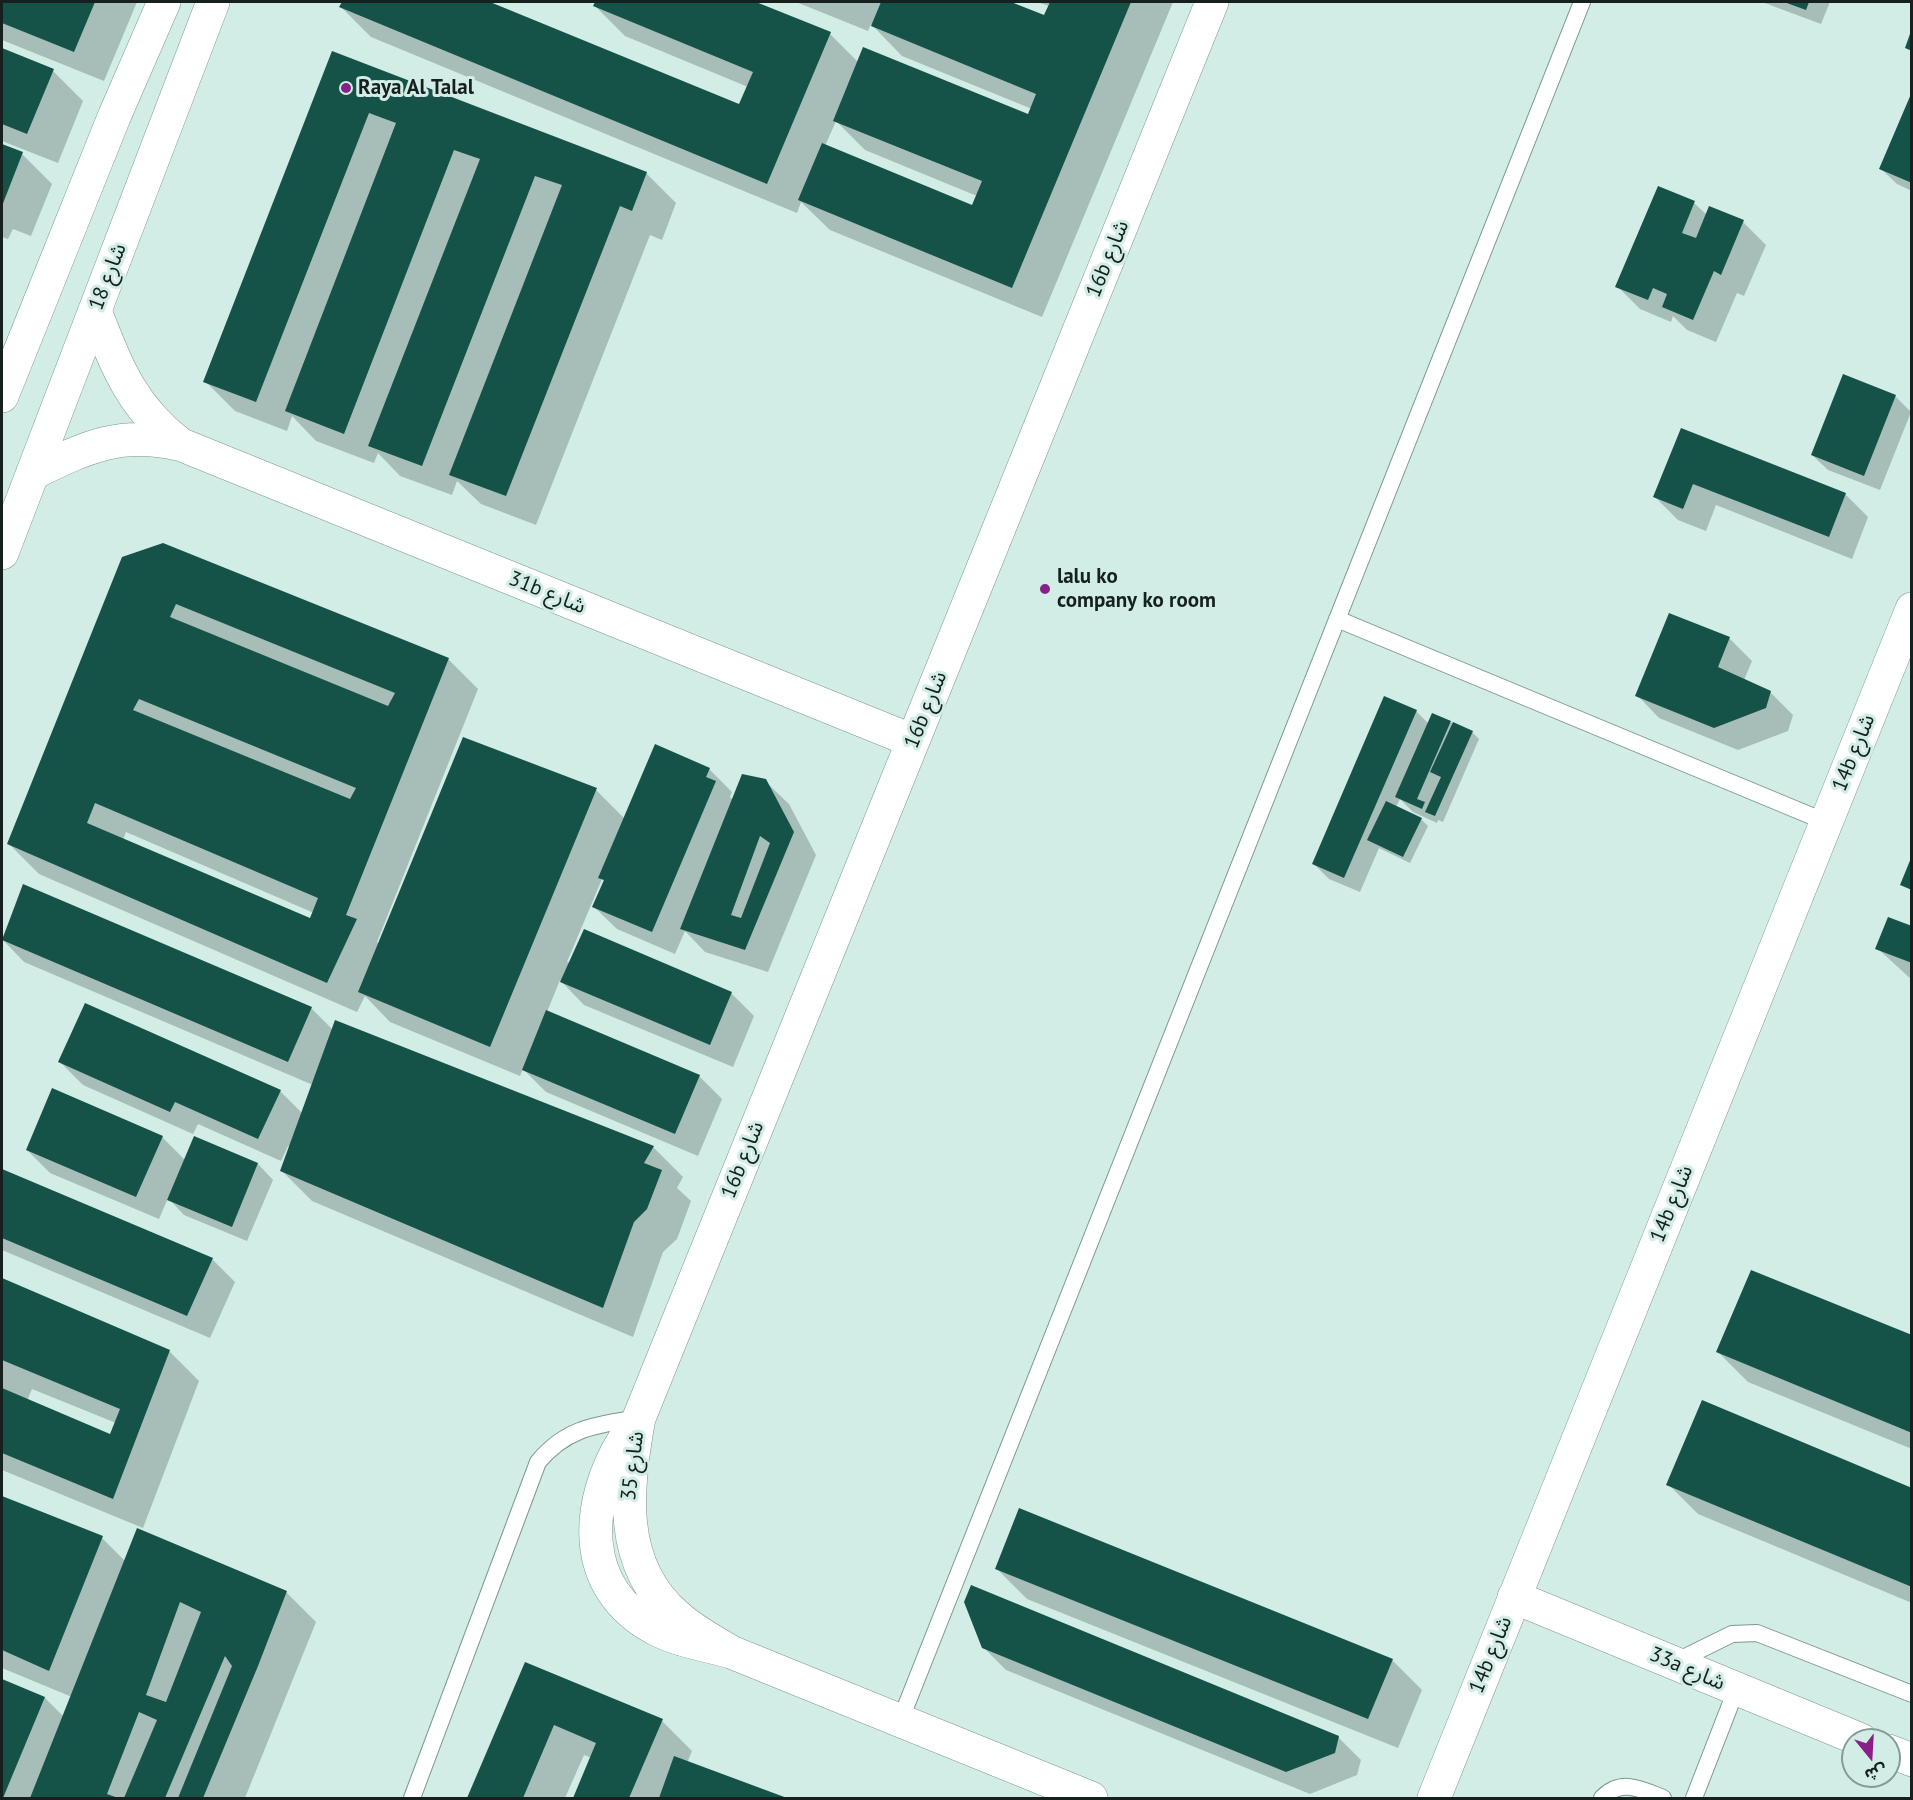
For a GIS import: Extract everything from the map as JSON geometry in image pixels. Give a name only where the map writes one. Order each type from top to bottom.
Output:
[{"type":"street","points":[[2,396],[114,117],[164,2]]},
{"type":"street","name":"شارع 18","points":[[2,553],[213,2]]},
{"type":"street","name":"16b شارع","points":[[639,1418],[1212,2]]},
{"type":"street","name":"31b شارع","points":[[95,311],[120,376],[132,396],[147,415],[182,445]]},
{"type":"street","name":"31b شارع","points":[[33,473],[103,442],[129,438],[156,439],[182,445],[913,741]]},
{"type":"street","name":"14b شارع","points":[[1434,1798],[1911,609]]},
{"type":"street","name":"شارع 35","points":[[639,1418],[629,1472],[627,1507],[639,1564],[661,1600],[677,1617],[731,1652],[1090,1798]]},
{"type":"street","name":"33a شارع","points":[[1514,1598],[1841,1732]]},
{"type":"lane","points":[[900,1721],[1582,2]]},
{"type":"lane","points":[[1337,619],[1826,822]]},
{"type":"lane","points":[[412,1798],[538,1462],[549,1449],[578,1430],[639,1418]]},
{"type":"lane","points":[[1673,1664],[1732,1634],[1757,1633],[1911,1694]]},
{"type":"lane","points":[[1694,1798],[1736,1690]]},
{"type":"lane","points":[[1602,1798],[1614,1789],[1625,1786],[1636,1787],[1663,1798]]},
{"type":"building","points":[[2,2],[95,2],[74,52],[2,23]]},
{"type":"building","points":[[342,2],[490,2],[739,104],[753,72],[593,6],[595,2],[756,2],[831,32],[767,184],[339,7]]},
{"type":"building","points":[[881,2],[1011,2],[1044,15],[1050,2],[1131,2],[1012,288],[798,200],[822,143],[972,205],[982,181],[833,121],[863,47],[1028,114],[1036,94],[871,26]]},
{"type":"building","points":[[1784,2],[1809,2],[1806,10]]},
{"type":"building","points":[[1912,31],[1912,51],[1905,48]]},
{"type":"building","points":[[2,48],[54,69],[27,134],[2,124]]},
{"type":"building","points":[[332,51],[647,172],[632,211],[620,206],[506,496],[449,475],[562,185],[535,176],[422,466],[368,446],[480,159],[454,150],[344,434],[285,411],[396,123],[369,113],[256,402],[203,382]]},
{"type":"building","points":[[1912,94],[1912,183],[1879,169]]},
{"type":"building","points":[[2,144],[23,152],[2,206]]},
{"type":"building","points":[[1658,186],[1695,201],[1682,233],[1696,238],[1709,206],[1744,220],[1721,275],[1714,271],[1693,320],[1662,307],[1667,294],[1653,288],[1648,300],[1615,287]]},
{"type":"building","points":[[1843,374],[1896,395],[1864,476],[1811,455]]},
{"type":"building","points":[[1681,428],[1846,493],[1829,537],[1693,484],[1683,509],[1653,497]]},
{"type":"building","points":[[163,543],[449,658],[346,915],[357,919],[327,983],[7,844],[122,557]],"holes":[[[176,604],[395,693],[388,706],[170,617]],[[139,699],[356,788],[350,799],[133,710]],[[95,803],[318,898],[310,918],[87,823]]]},
{"type":"building","points":[[1669,613],[1730,637],[1718,667],[1771,691],[1766,708],[1714,728],[1635,696]]},
{"type":"building","points":[[1384,696],[1417,710],[1344,878],[1312,864]]},
{"type":"building","points":[[1432,713],[1451,721],[1417,799],[1425,802],[1422,809],[1395,797]]},
{"type":"building","points":[[1453,722],[1473,731],[1435,816],[1425,812],[1441,777],[1430,772]]},
{"type":"building","points":[[463,737],[597,788],[490,1047],[358,992]]},
{"type":"building","points":[[655,744],[710,768],[706,777],[716,781],[652,932],[592,907],[604,880],[598,878]]},
{"type":"building","points":[[742,774],[766,779],[794,832],[745,950],[680,929]],"holes":[[[760,836],[770,843],[741,918],[731,915]]]},
{"type":"building","points":[[1386,801],[1422,818],[1403,857],[1367,840]]},
{"type":"building","points":[[1912,858],[1912,890],[1900,885]]},
{"type":"building","points":[[23,884],[312,1007],[288,1062],[2,940]]},
{"type":"building","points":[[1888,917],[1912,926],[1912,963],[1875,949]]},
{"type":"building","points":[[584,929],[732,992],[710,1045],[560,982]]},
{"type":"building","points":[[85,1003],[281,1090],[258,1139],[175,1102],[170,1112],[58,1062]]},
{"type":"building","points":[[546,1010],[700,1075],[675,1134],[522,1070]]},
{"type":"building","points":[[335,1020],[654,1146],[644,1163],[662,1170],[647,1209],[634,1222],[603,1308],[280,1171]]},
{"type":"building","points":[[52,1088],[163,1136],[136,1197],[26,1150]]},
{"type":"building","points":[[194,1136],[258,1163],[232,1227],[167,1200]]},
{"type":"building","points":[[2,1169],[213,1258],[187,1316],[2,1238]]},
{"type":"building","points":[[1751,1270],[1912,1335],[1912,1433],[1716,1352]]},
{"type":"building","points":[[2,1278],[170,1350],[113,1499],[2,1453],[2,1388],[110,1434],[120,1409],[2,1360]]},
{"type":"building","points":[[1702,1400],[1912,1488],[1912,1587],[1666,1485]]},
{"type":"building","points":[[2,1496],[103,1536],[49,1671],[2,1650]]},
{"type":"building","points":[[1019,1508],[1393,1659],[1368,1719],[995,1569]]},
{"type":"building","points":[[137,1528],[287,1591],[203,1798],[178,1798],[232,1666],[225,1656],[165,1798],[124,1798],[157,1720],[139,1712],[107,1794],[118,1798],[30,1798]],"holes":[[[180,1602],[201,1612],[166,1702],[146,1695]]]},
{"type":"building","points":[[971,1585],[1339,1736],[1335,1753],[1286,1772],[982,1648],[964,1602]]},
{"type":"building","points":[[525,1662],[663,1719],[629,1798],[573,1798],[596,1743],[554,1725],[523,1798],[467,1798]]},
{"type":"building","points":[[2,1679],[45,1697],[3,1798],[2,1798]]},
{"type":"building","points":[[674,1756],[787,1798],[659,1798]]},
{"type":"place","name":"Raya Al Talal","points":[[346,88]]},
{"type":"place","name":"lalu ko company ko room","points":[[1045,589]]}]
